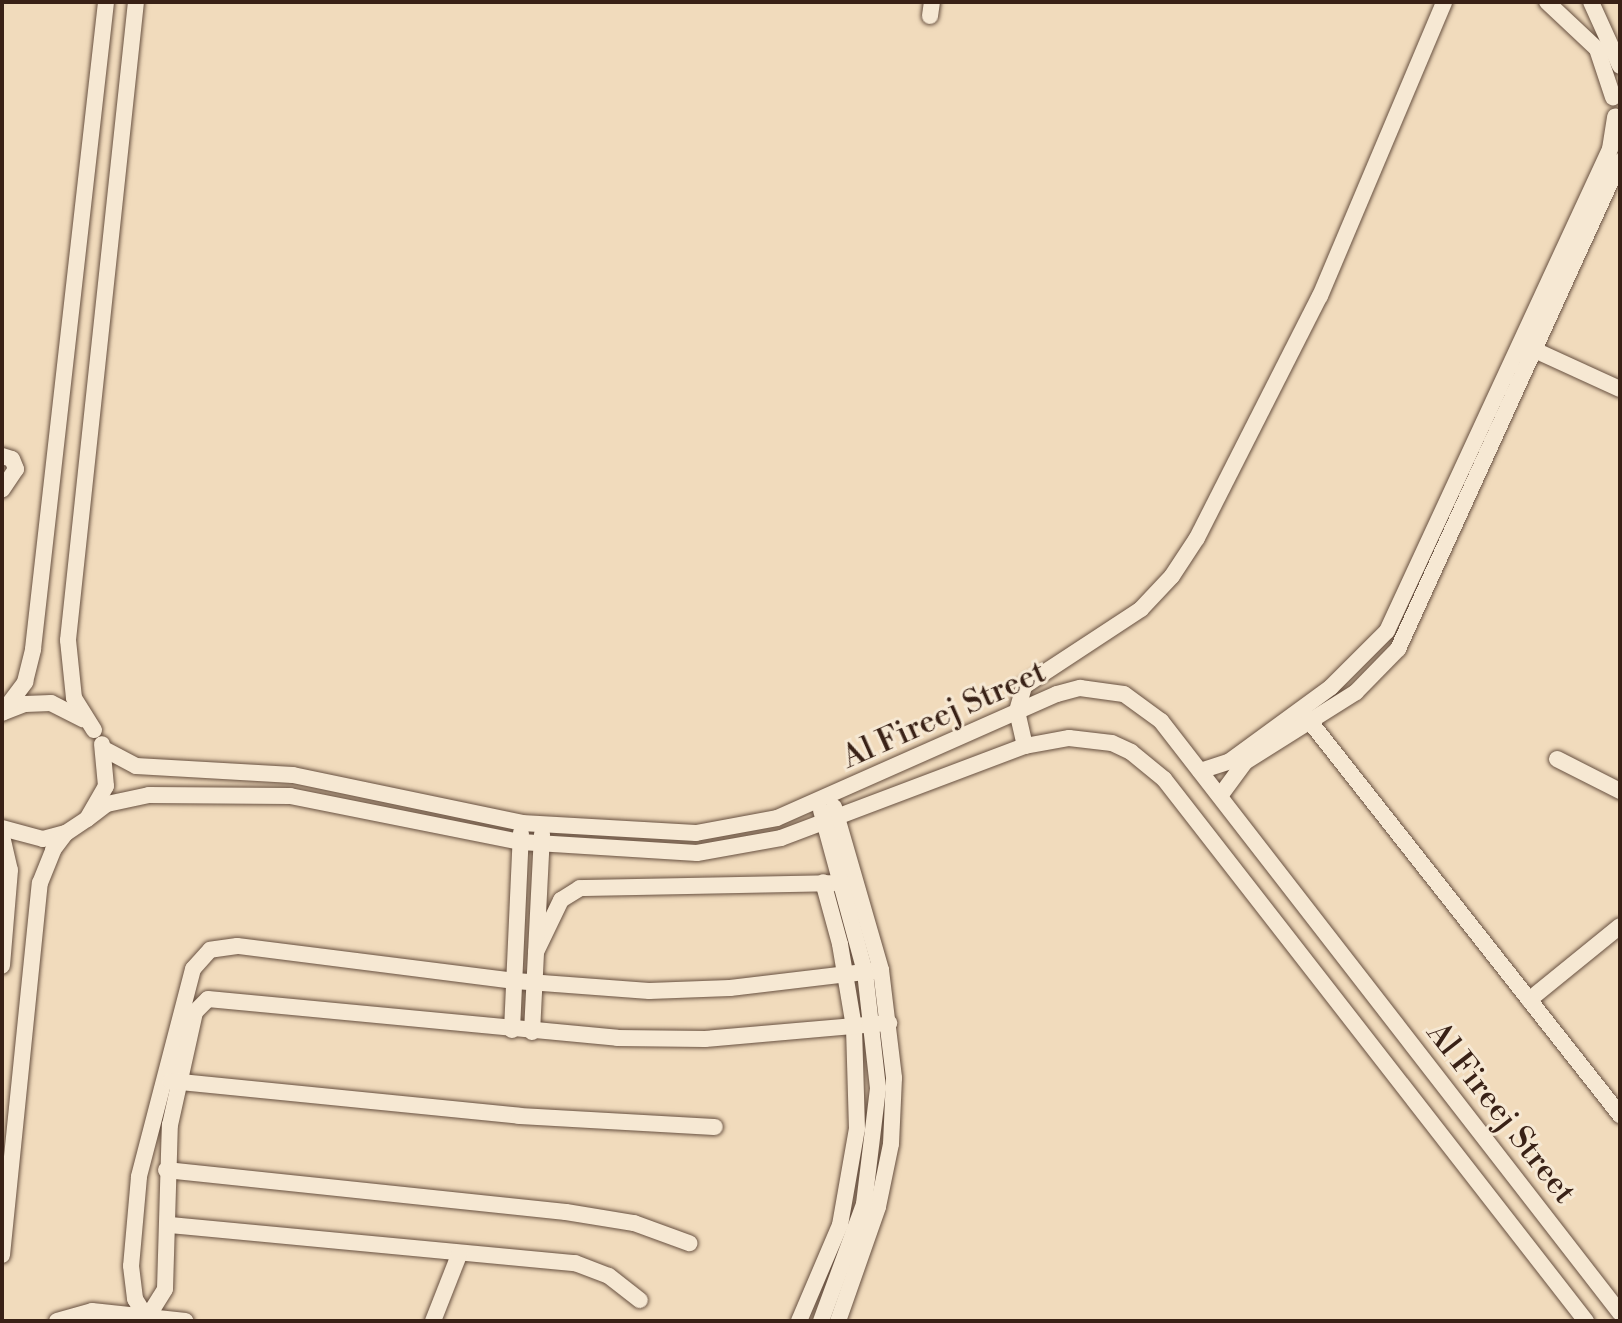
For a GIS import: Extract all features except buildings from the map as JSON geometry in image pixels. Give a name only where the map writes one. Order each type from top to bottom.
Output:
[{"type":"street","points":[[2,713],[25,682],[35,636],[106,2]]},
{"type":"street","points":[[87,819],[106,786],[104,749],[74,698],[68,640],[136,2]]},
{"type":"street","points":[[1025,746],[1017,711],[1020,691],[1028,682],[1141,609],[1186,558],[1309,320],[1444,2]]},
{"type":"street","points":[[1220,796],[1245,762],[1306,716],[1375,647],[1415,599],[1560,276],[1610,149],[1618,118],[1617,93],[1597,49],[1547,2]]},
{"type":"street","points":[[1591,2],[1620,66]]},
{"type":"street","points":[[1560,276],[1620,161]]},
{"type":"street","points":[[1528,347],[1620,389]]},
{"type":"street","points":[[2,456],[12,459],[16,469],[2,490]]},
{"type":"street","name":"Al Fireej Street","points":[[104,749],[136,766],[293,775],[522,823],[724,831],[825,798],[1017,711],[1080,688],[1124,694],[1161,721],[1620,1313]]},
{"type":"street","points":[[2,713],[25,704],[51,703],[75,712],[94,730]]},
{"type":"street","points":[[1200,771],[1230,761],[1306,716]]},
{"type":"street","points":[[1306,716],[1620,1115]]},
{"type":"street","name":"Al Fireej Street","points":[[66,833],[107,804],[134,797],[290,796],[521,842],[697,853],[753,846],[1025,746],[1069,738],[1112,743],[1131,752],[1164,779],[1586,1321]]},
{"type":"street","points":[[1557,759],[1620,791]]},
{"type":"street","points":[[236,773],[236,797]]},
{"type":"street","points":[[290,796],[293,775]]},
{"type":"street","points":[[825,798],[873,971],[881,1024],[871,1206],[838,1321]]},
{"type":"street","points":[[512,1030],[522,823]]},
{"type":"street","points":[[532,1032],[542,825]]},
{"type":"street","points":[[2,828],[31,839],[66,833]]},
{"type":"street","points":[[2,1255],[40,883],[53,850],[66,833]]},
{"type":"street","points":[[2,836],[10,870],[2,966]]},
{"type":"street","points":[[799,1321],[832,1250],[849,1188],[858,1097],[847,975],[823,882]]},
{"type":"street","points":[[536,952],[561,900],[580,888],[851,883]]},
{"type":"street","points":[[1529,1000],[1620,926]]},
{"type":"street","points":[[147,1318],[165,1289],[170,1225],[166,1170],[172,1081],[193,969],[203,955],[219,946],[535,983],[690,991],[873,971]]},
{"type":"street","points":[[147,1318],[132,1288],[131,1255],[139,1177],[195,1012],[208,999],[532,1032],[705,1039],[881,1024]]},
{"type":"street","points":[[172,1081],[533,1117],[715,1127]]},
{"type":"street","points":[[166,1170],[566,1212],[634,1223],[689,1243]]},
{"type":"street","points":[[821,1321],[871,1206]]},
{"type":"street","points":[[170,1225],[377,1242],[459,1255],[575,1263],[609,1276],[640,1300]]},
{"type":"street","points":[[433,1321],[459,1255]]},
{"type":"street","points":[[57,1321],[81,1311],[185,1321]]}]
